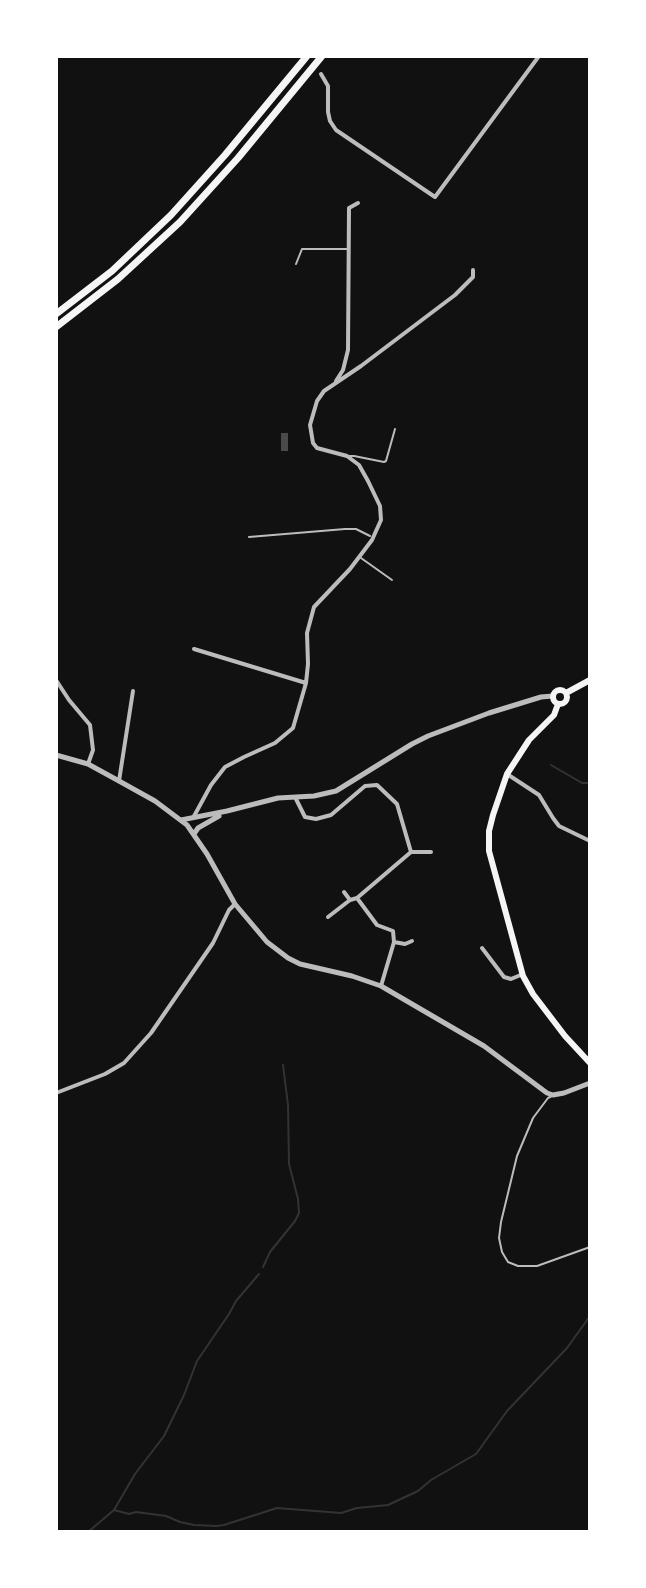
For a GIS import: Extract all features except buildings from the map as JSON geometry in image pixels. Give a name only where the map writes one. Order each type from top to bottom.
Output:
[{"type":"highway","points":[[56,314],[112,271],[171,215],[307,56]]},
{"type":"highway","points":[[56,327],[118,279],[180,222],[238,158],[322,56]]},
{"type":"main road","points":[[566,693],[590,680]]},
{"type":"main road","points":[[558,704],[553,696],[557,691],[566,693]]},
{"type":"main road","points":[[558,704],[566,701],[566,693]]},
{"type":"main road","points":[[558,704],[554,715],[529,740],[507,774],[489,831],[489,851],[523,974],[533,994],[590,1063]]},
{"type":"street","points":[[321,74],[328,86],[328,112],[336,130],[435,197],[539,56]]},
{"type":"street","points":[[335,383],[343,370],[348,350],[349,208],[358,203]]},
{"type":"street","points":[[200,826],[202,799],[219,773],[225,767],[275,743],[293,728],[306,683],[307,633],[314,607],[360,557],[374,538],[381,520],[380,506],[359,465],[347,456],[317,448],[310,425],[317,401],[324,391],[455,295],[473,277],[473,270]]},
{"type":"street","points":[[194,649],[306,683]]},
{"type":"street","points":[[56,680],[90,725],[93,750],[88,764]]},
{"type":"street","points":[[119,781],[133,691]]},
{"type":"street","points":[[181,820],[257,802],[336,791],[428,736],[502,709],[553,696]]},
{"type":"street","points":[[56,755],[88,764],[155,801],[181,820],[194,834],[235,904],[276,951],[300,964],[381,986],[484,1046],[547,1093],[553,1095],[590,1083]]},
{"type":"street","points":[[507,774],[539,795],[559,826],[590,841]]},
{"type":"street","points":[[295,797],[305,817],[316,819],[331,815],[365,786],[377,785],[397,804],[411,852]]},
{"type":"street","points":[[199,817],[202,799]]},
{"type":"street","points":[[194,834],[200,826],[227,811]]},
{"type":"street","points":[[328,917],[357,898],[411,852],[431,852]]},
{"type":"street","points":[[344,892],[350,900]]},
{"type":"street","points":[[357,898],[377,925],[393,931],[394,942],[381,986]]},
{"type":"street","points":[[56,1093],[124,1063],[151,1033],[213,943],[235,904]]},
{"type":"street","points":[[394,942],[405,944],[412,941]]},
{"type":"street","points":[[482,948],[504,977],[511,979],[523,974]]},
{"type":"lane","points":[[296,264],[302,249],[349,249]]},
{"type":"lane","points":[[347,456],[386,461],[395,429]]},
{"type":"lane","points":[[249,537],[356,529],[374,538]]},
{"type":"lane","points":[[360,557],[392,580]]},
{"type":"lane","points":[[553,1095],[533,1118],[517,1156],[501,1222],[499,1238],[502,1252],[508,1262],[518,1266],[537,1266],[590,1247]]},
{"type":"waterway","points":[[551,765],[582,783],[590,783]]},
{"type":"waterway","points":[[263,1267],[270,1252],[299,1213],[289,1164],[288,1105],[283,1065]]},
{"type":"waterway","points":[[88,1532],[114,1510],[135,1474],[164,1436],[197,1361],[236,1301],[259,1274]]},
{"type":"waterway","points":[[114,1510],[166,1516],[194,1525],[216,1526],[277,1508],[341,1513],[388,1505],[418,1491],[476,1454],[507,1411],[567,1348],[590,1316]]}]
